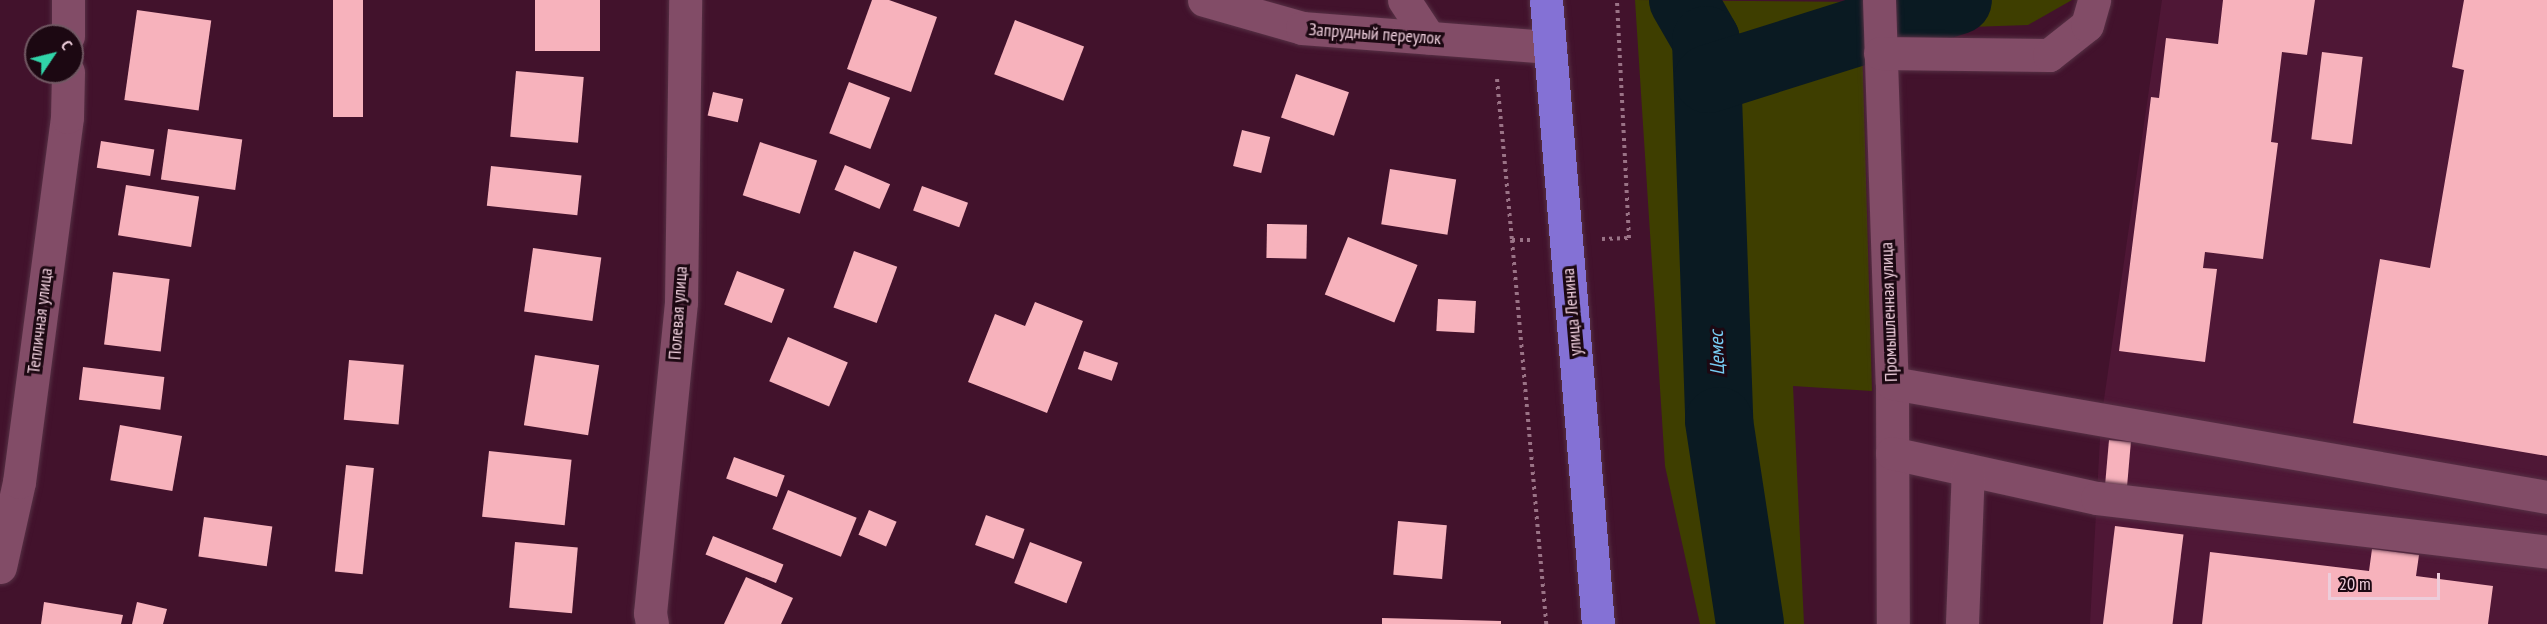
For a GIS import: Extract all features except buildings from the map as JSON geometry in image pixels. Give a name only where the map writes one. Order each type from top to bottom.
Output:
[{"type":"highway","name":"улица Ленина","points":[[1546,0],[1598,624]]},
{"type":"street","points":[[68,0],[68,24]]},
{"type":"street","name":"Полевая улица","points":[[652,624],[650,613],[681,302],[685,0]]},
{"type":"street","name":"Запрудный переулок","points":[[1204,0],[1302,28],[1550,47]]},
{"type":"street","points":[[1404,0],[1429,38]]},
{"type":"street","points":[[1880,53],[2049,55],[2087,25],[2094,0]]},
{"type":"street","name":"Промышленная улица","points":[[1879,2],[1892,382],[1893,624]]},
{"type":"street","name":"Тепличная улица","points":[[0,567],[19,482],[67,117],[68,84]]},
{"type":"street","points":[[1892,382],[2547,497]]},
{"type":"street","points":[[1892,453],[2097,498],[2547,552]]},
{"type":"street","points":[[1962,623],[1968,470]]},
{"type":"path","points":[[1512,240],[1546,624]]},
{"type":"shaded area","points":[[1635,0],[1861,2],[1872,391],[1793,386],[1804,624],[1700,624],[1665,466]]},
{"type":"shaded area","points":[[1939,0],[2072,0],[2028,25],[1941,28]]},
{"type":"shaded area","points":[[2162,0],[2547,0],[2547,624],[2090,624],[2101,420]]},
{"type":"waterway","name":"Цемес","points":[[1683,0],[1706,40],[1719,421],[1750,624]]},
{"type":"waterway","name":"Цемес","points":[[1708,79],[1958,0]]}]
